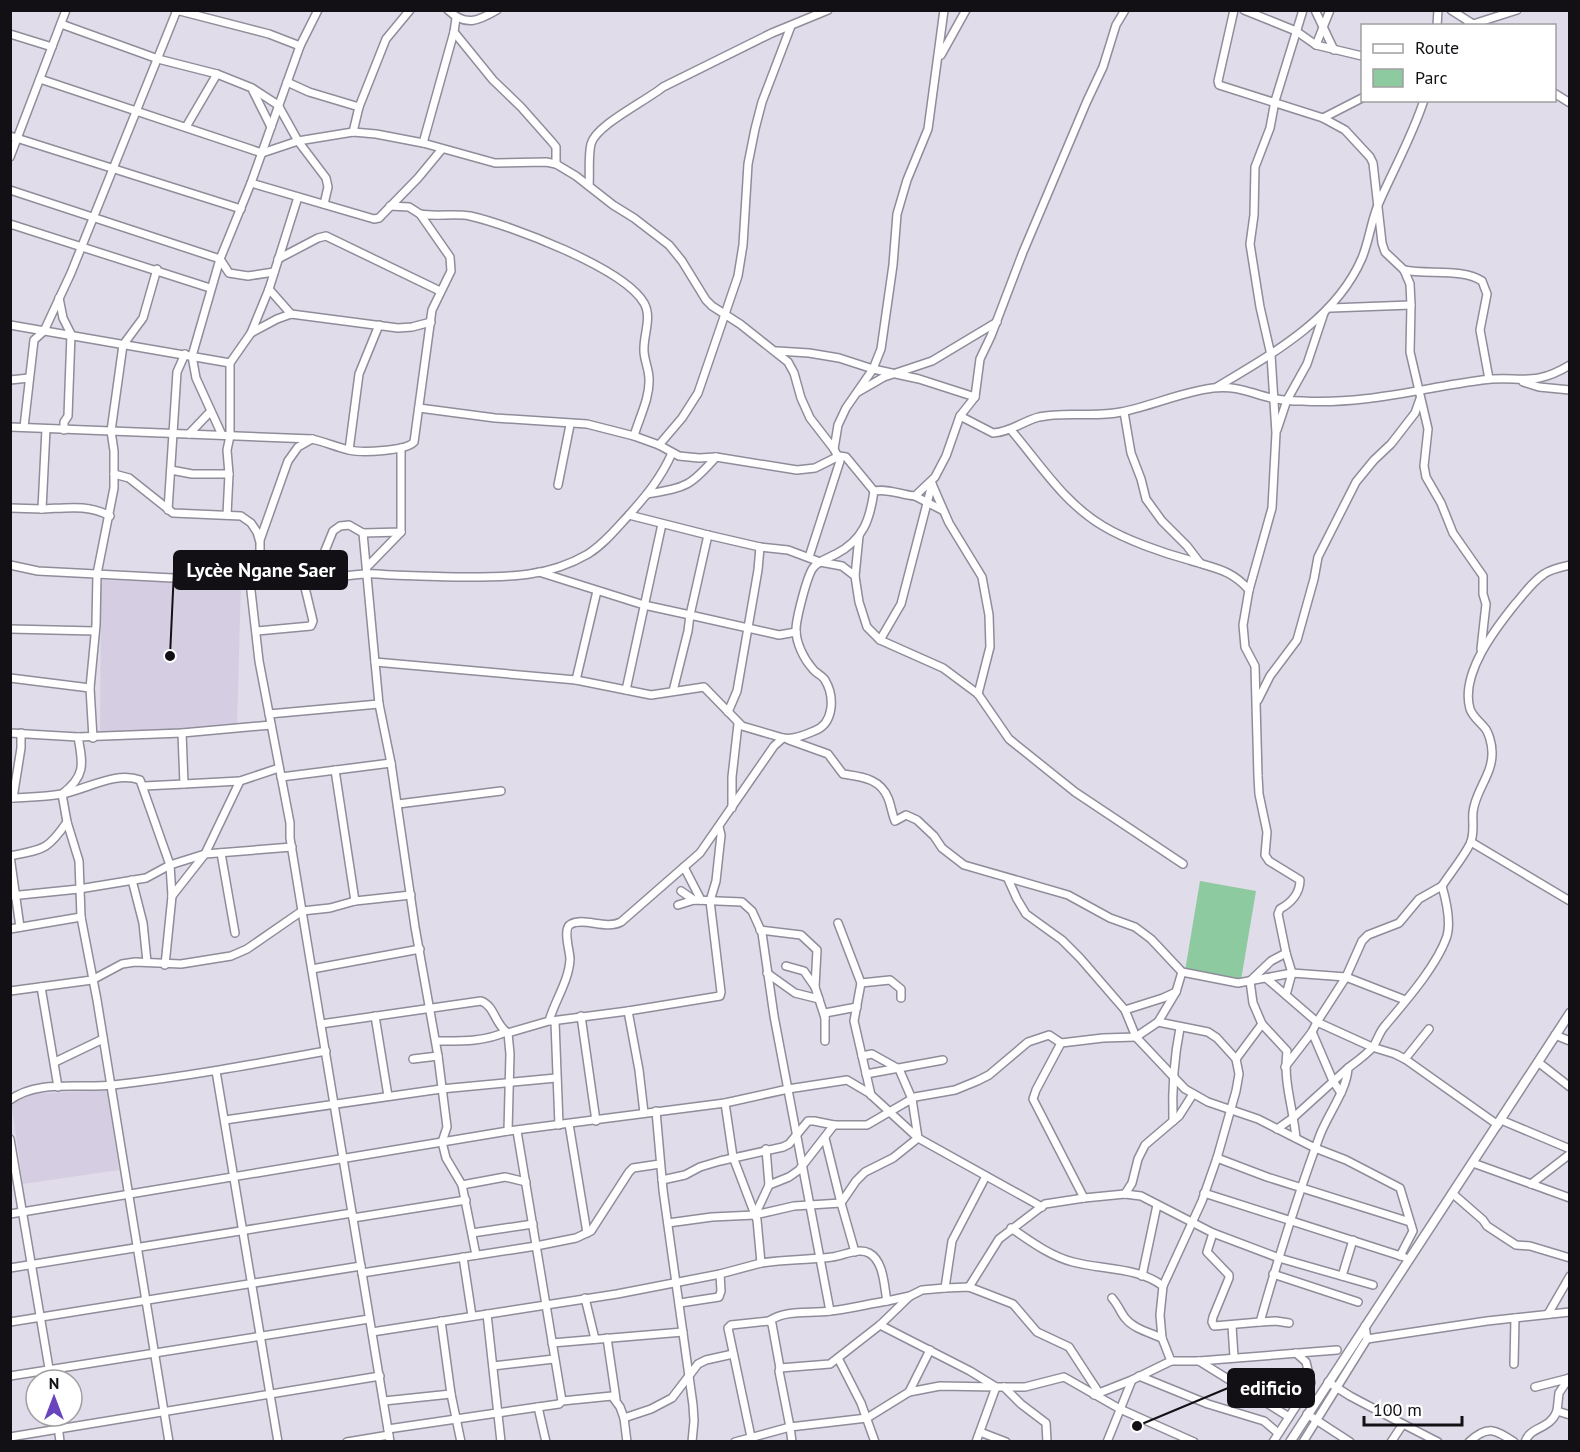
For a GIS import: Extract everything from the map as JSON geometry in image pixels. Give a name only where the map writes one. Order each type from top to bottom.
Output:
[{"type":"street","points":[[10,157],[14,137],[40,79],[66,10]]},
{"type":"street","points":[[168,510],[177,372],[188,355],[220,259],[251,183],[300,45],[318,10]]},
{"type":"street","points":[[353,132],[359,107],[386,39],[410,10]]},
{"type":"street","points":[[448,10],[456,18],[470,21],[479,20],[497,10]]},
{"type":"street","points":[[589,186],[591,144],[603,127],[663,87],[772,33],[828,10]]},
{"type":"street","points":[[810,557],[838,467],[836,452],[838,425],[846,408],[879,357],[893,266],[897,214],[907,180],[928,129],[944,10]]},
{"type":"street","points":[[938,61],[966,10]]},
{"type":"street","points":[[880,640],[901,604],[934,481],[946,456],[960,416],[975,397],[980,359],[1032,230],[1087,100],[1103,68],[1116,25],[1125,10]]},
{"type":"street","points":[[1234,10],[1218,84],[1323,118],[1345,130],[1372,160],[1382,243],[1385,252],[1404,270],[1410,285],[1409,344],[1428,429],[1424,466],[1426,477],[1441,503],[1453,533],[1483,576],[1483,594],[1486,604],[1480,654],[1469,696],[1470,710],[1476,720],[1486,728],[1492,752],[1491,767],[1473,812],[1471,842],[1442,886],[1419,899],[1399,923],[1368,935],[1362,941],[1346,977],[1312,1032],[1285,1067]]},
{"type":"street","points":[[1244,10],[1296,31],[1316,45],[1361,56]]},
{"type":"street","points":[[1286,995],[1292,973],[1278,914],[1280,909],[1290,903],[1300,887],[1300,880],[1269,861],[1265,855],[1267,832],[1259,794],[1255,666],[1243,640],[1243,625],[1249,590],[1272,508],[1276,433],[1271,355],[1260,307],[1250,244],[1254,215],[1255,167],[1270,128],[1275,101],[1303,10]]},
{"type":"street","points":[[1315,10],[1334,50]]},
{"type":"street","points":[[1316,45],[1330,10]]},
{"type":"street","points":[[1450,10],[1470,24]]},
{"type":"street","points":[[1474,24],[1517,10]]},
{"type":"street","points":[[24,427],[34,340],[44,331],[59,298],[177,11],[300,45]]},
{"type":"street","points":[[423,143],[456,18]]},
{"type":"street","points":[[61,24],[158,59],[217,74],[252,88],[279,105],[298,141],[326,178],[328,187],[324,204]]},
{"type":"street","points":[[659,445],[682,418],[698,393],[738,276],[743,245],[748,164],[755,129],[762,102],[791,26]]},
{"type":"street","points":[[454,32],[493,80],[521,106],[556,147],[556,164]]},
{"type":"street","points":[[10,34],[52,47]]},
{"type":"street","points":[[186,127],[217,74]]},
{"type":"street","points":[[40,79],[262,153],[298,141],[353,132],[423,143],[495,163],[546,162],[556,164],[576,176],[669,245],[682,261],[706,300],[788,362],[810,418],[836,452],[846,457],[874,490],[863,532],[846,549],[820,562],[811,570],[800,608],[796,632],[801,651],[812,668],[825,680],[832,698],[829,718],[820,729],[785,739],[774,746],[700,853],[621,922],[614,926],[589,923],[572,923],[568,926],[566,931],[569,955],[568,972],[552,1021],[559,1125]]},
{"type":"street","points":[[287,82],[309,92],[359,107]]},
{"type":"street","points":[[252,88],[271,127]]},
{"type":"street","points":[[1556,94],[1569,103]]},
{"type":"street","points":[[1323,118],[1361,99]]},
{"type":"street","points":[[1276,433],[1287,400],[1307,364],[1328,310],[1362,259],[1378,207],[1416,127],[1423,102]]},
{"type":"street","points":[[14,137],[241,209]]},
{"type":"street","points":[[251,183],[374,219],[379,218],[418,178],[442,149]]},
{"type":"street","points":[[10,190],[220,259],[229,273]]},
{"type":"street","points":[[226,515],[229,474],[227,450],[231,436],[230,363],[251,333],[269,289],[298,197]]},
{"type":"street","points":[[10,427],[312,439],[349,450],[411,446],[414,442],[430,321],[434,302],[450,271],[450,257],[420,214],[409,207],[390,206]]},
{"type":"street","points":[[420,214],[468,215],[503,226],[574,253],[625,284],[641,298],[646,306],[648,326],[643,349],[650,381],[634,436]]},
{"type":"street","points":[[10,224],[82,245],[210,288]]},
{"type":"street","points":[[278,259],[326,236],[440,291]]},
{"type":"street","points":[[93,738],[90,688],[98,574],[110,516],[114,474],[111,431],[123,345],[143,318],[157,269]]},
{"type":"street","points":[[1404,270],[1469,275],[1482,281],[1487,294],[1480,330],[1489,379]]},
{"type":"street","points":[[214,280],[229,273],[248,276],[274,272]]},
{"type":"street","points":[[269,289],[291,314]]},
{"type":"street","points":[[59,298],[63,318],[71,334],[68,416],[64,422],[64,430]]},
{"type":"street","points":[[1215,388],[1271,355],[1328,310],[1411,305]]},
{"type":"street","points":[[251,333],[291,314],[398,328],[412,327],[430,321]]},
{"type":"street","points":[[856,393],[895,373],[932,361],[997,321]]},
{"type":"street","points":[[10,325],[230,363]]},
{"type":"street","points":[[349,450],[359,374],[379,325]]},
{"type":"street","points":[[776,351],[826,355],[975,397]]},
{"type":"street","points":[[188,355],[210,412],[222,435]]},
{"type":"street","points":[[960,416],[993,433],[1011,430],[1028,420],[1040,417],[1107,415],[1124,412],[1179,394],[1215,388],[1242,388],[1287,400],[1340,401],[1390,397],[1489,379],[1544,378],[1569,365]]},
{"type":"street","points":[[10,380],[29,378]]},
{"type":"street","points":[[1518,380],[1539,387],[1569,390]]},
{"type":"street","points":[[1257,703],[1270,676],[1297,640],[1318,557],[1356,482],[1415,413],[1420,399]]},
{"type":"street","points":[[419,408],[495,418],[599,426],[634,436],[686,457],[716,457],[807,470],[815,468],[836,452]]},
{"type":"street","points":[[189,434],[210,412]]},
{"type":"street","points":[[1124,412],[1131,453],[1146,499],[1161,521],[1187,546],[1200,564]]},
{"type":"street","points":[[558,485],[570,424]]},
{"type":"street","points":[[42,509],[46,429]]},
{"type":"street","points":[[1011,430],[1061,493],[1102,526],[1120,535],[1236,576],[1249,590]]},
{"type":"street","points":[[312,439],[298,447],[288,461],[260,542],[260,562],[250,582],[258,631],[260,662],[290,823],[302,911],[389,1435]]},
{"type":"street","points":[[367,570],[401,532],[401,448]]},
{"type":"street","points":[[301,571],[312,577],[323,578],[367,570],[405,576],[505,578],[526,576],[570,563],[590,553],[604,542],[648,494],[662,474],[672,453]]},
{"type":"street","points":[[648,494],[680,488],[697,479],[716,457]]},
{"type":"street","points":[[171,470],[192,474],[229,474]]},
{"type":"street","points":[[114,474],[129,478],[168,510],[178,515],[241,516],[251,523],[260,542]]},
{"type":"street","points":[[915,496],[934,481]]},
{"type":"street","points":[[934,481],[942,510],[982,577],[990,615],[990,647],[978,694]]},
{"type":"street","points":[[874,490],[884,489],[900,495],[915,496],[942,510]]},
{"type":"street","points":[[10,508],[87,507],[110,516]]},
{"type":"street","points":[[629,514],[760,547],[788,550],[820,562],[842,567],[855,576]]},
{"type":"street","points":[[626,690],[662,524]]},
{"type":"street","points":[[10,565],[38,571],[250,582],[301,571],[322,558],[333,531],[340,526],[349,525],[363,533],[401,532]]},
{"type":"street","points":[[363,533],[379,704],[398,804],[438,1056],[447,1127],[442,1142],[446,1158],[462,1185],[476,1255]]},
{"type":"street","points":[[673,691],[708,535]]},
{"type":"street","points":[[859,536],[855,576],[859,602],[867,627],[880,640],[943,668],[978,694],[1009,739],[1075,792],[1183,864]]},
{"type":"street","points":[[728,712],[737,692],[760,547]]},
{"type":"street","points":[[1480,654],[1497,626],[1529,586],[1546,572],[1569,565]]},
{"type":"street","points":[[258,631],[311,626],[313,621],[301,571]]},
{"type":"street","points":[[538,572],[644,605],[779,635],[796,632]]},
{"type":"street","points":[[576,680],[597,591]]},
{"type":"street","points":[[10,629],[95,631]]},
{"type":"street","points":[[375,662],[576,680],[651,695],[704,687],[738,724],[747,729],[828,754],[843,774],[869,779],[878,784],[889,799],[895,821],[906,815],[917,820],[934,836],[942,848],[958,861],[1008,879],[1068,895],[1110,918],[1135,927],[1151,939],[1182,972],[1238,983],[1292,973],[1346,977],[1406,1000]]},
{"type":"street","points":[[10,678],[90,688]]},
{"type":"street","points":[[269,714],[379,704]]},
{"type":"street","points":[[732,808],[732,777],[738,724]]},
{"type":"street","points":[[10,733],[93,738],[272,725]]},
{"type":"street","points":[[21,733],[21,748],[12,798],[62,794],[117,778],[131,777],[140,780],[144,786],[170,865],[172,896],[165,964]]},
{"type":"street","points":[[182,733],[184,784]]},
{"type":"street","points":[[62,794],[76,782],[82,770],[78,737]]},
{"type":"street","points":[[281,777],[391,763]]},
{"type":"street","points":[[144,786],[240,781],[279,768]]},
{"type":"street","points":[[334,771],[355,901]]},
{"type":"street","points":[[172,896],[205,854],[240,781]]},
{"type":"street","points":[[398,804],[501,791]]},
{"type":"street","points":[[62,794],[67,822],[79,861],[81,917],[169,1442]]},
{"type":"street","points":[[20,927],[13,896],[10,856],[44,849],[51,844],[67,822]]},
{"type":"street","points":[[436,1041],[477,1041],[552,1021],[720,996],[722,992],[710,901],[716,881],[721,835],[719,827]]},
{"type":"street","points":[[1471,842],[1569,901]]},
{"type":"street","points":[[13,896],[79,889],[146,878],[170,865],[205,854],[292,847]]},
{"type":"street","points":[[221,853],[235,933]]},
{"type":"street","points":[[684,867],[697,900]]},
{"type":"street","points":[[1008,879],[1026,914],[1062,940],[1080,958],[1125,1010],[1136,1037],[1175,1081],[1208,1102],[1232,1109],[1277,1129],[1346,1160],[1400,1188],[1413,1231],[1405,1257]]},
{"type":"street","points":[[132,880],[143,923],[147,962]]},
{"type":"street","points":[[1277,1129],[1294,1117],[1372,1047],[1379,1034],[1425,977],[1447,937],[1449,926],[1442,886]]},
{"type":"street","points":[[681,891],[697,900]]},
{"type":"street","points":[[10,991],[92,980],[122,964],[147,962],[181,964],[231,956],[247,949],[302,911],[330,908],[355,901],[411,895]]},
{"type":"street","points":[[678,905],[697,900],[742,902],[752,911],[760,930],[818,1257],[830,1311]]},
{"type":"street","points":[[10,928],[81,917]]},
{"type":"street","points":[[838,922],[861,983],[854,1021],[871,1095]]},
{"type":"street","points":[[760,930],[801,935],[817,950],[815,987]]},
{"type":"street","points":[[312,969],[420,949]]},
{"type":"street","points":[[1250,981],[1271,962],[1286,953]]},
{"type":"street","points":[[786,966],[804,971],[815,987],[825,1018]]},
{"type":"street","points":[[662,1180],[686,1175],[700,1167],[733,1157],[789,1144],[808,1121],[814,1120],[834,1125],[867,1125],[927,1093],[954,1089],[977,1082],[1032,1040],[1049,1035],[1061,1043],[1136,1037],[1158,1022],[1176,992],[1182,972]]},
{"type":"street","points":[[767,973],[795,993],[819,999]]},
{"type":"street","points":[[1266,978],[1317,1022],[1405,1059],[1500,1123],[1569,1149]]},
{"type":"street","points":[[861,983],[890,980],[902,989],[901,998]]},
{"type":"street","points":[[1250,981],[1253,1003],[1262,1024],[1286,1047],[1286,1086],[1294,1117],[1296,1138]]},
{"type":"street","points":[[41,987],[58,1087]]},
{"type":"street","points":[[1125,1010],[1176,992]]},
{"type":"street","points":[[321,1024],[474,1001],[484,1002],[489,1006],[497,1023],[507,1033],[510,1054],[508,1131]]},
{"type":"street","points":[[825,1041],[825,1013],[856,1007]]},
{"type":"street","points":[[628,1011],[644,1113]]},
{"type":"street","points":[[1290,1442],[1365,1326],[1405,1257],[1500,1123],[1569,1013]]},
{"type":"street","points":[[375,1016],[388,1096]]},
{"type":"street","points":[[581,1016],[596,1121]]},
{"type":"street","points":[[1158,1022],[1208,1032],[1217,1038],[1236,1059],[1239,1074],[1232,1109],[1202,1202],[1163,1286],[1160,1315],[1162,1338],[1171,1361]]},
{"type":"street","points":[[1236,1059],[1262,1024]]},
{"type":"street","points":[[1173,1121],[1172,1092],[1180,1028]]},
{"type":"street","points":[[1405,1059],[1429,1029]]},
{"type":"street","points":[[1312,1032],[1333,1081],[1341,1093]]},
{"type":"street","points":[[1555,1035],[1569,1041]]},
{"type":"street","points":[[55,1062],[103,1039]]},
{"type":"street","points":[[1061,1043],[1033,1100],[1084,1198]]},
{"type":"street","points":[[10,1100],[28,1090],[111,1086],[216,1071],[326,1051]]},
{"type":"street","points":[[862,1056],[873,1054],[897,1068],[912,1099],[918,1138]]},
{"type":"street","points":[[413,1059],[438,1056]]},
{"type":"street","points":[[866,1074],[943,1060]]},
{"type":"street","points":[[1538,1062],[1569,1088]]},
{"type":"street","points":[[1260,1322],[1290,1220],[1324,1125],[1341,1093],[1348,1068]]},
{"type":"street","points":[[216,1071],[278,1442]]},
{"type":"street","points":[[225,1120],[441,1089],[556,1078]]},
{"type":"street","points":[[10,1214],[508,1131],[724,1103],[788,1089],[847,1080],[871,1095],[918,1138],[1042,1207]]},
{"type":"street","points":[[1125,1194],[1132,1183],[1138,1159],[1145,1145],[1173,1121],[1193,1094]]},
{"type":"street","points":[[724,1103],[733,1157],[755,1215],[761,1263]]},
{"type":"street","points":[[656,1112],[662,1180],[689,1375],[694,1421],[692,1442]]},
{"type":"street","points":[[569,1124],[587,1233]]},
{"type":"street","points":[[769,1185],[789,1177],[802,1166],[834,1125]]},
{"type":"street","points":[[517,1131],[562,1401]]},
{"type":"street","points":[[825,1138],[855,1251]]},
{"type":"street","points":[[841,1203],[865,1172],[893,1158],[918,1138]]},
{"type":"street","points":[[10,1139],[24,1211],[49,1368]]},
{"type":"street","points":[[755,1215],[769,1185],[766,1149]]},
{"type":"street","points":[[1531,1184],[1569,1154]]},
{"type":"street","points":[[1216,1158],[1410,1222]]},
{"type":"street","points":[[1473,1163],[1569,1198]]},
{"type":"street","points":[[10,1322],[252,1284],[463,1257],[576,1238],[591,1231],[633,1168],[660,1164]]},
{"type":"street","points":[[945,1288],[952,1241],[986,1176]]},
{"type":"street","points":[[462,1185],[505,1177],[526,1182]]},
{"type":"street","points":[[1204,1193],[1405,1257]]},
{"type":"street","points":[[1452,1193],[1487,1226],[1516,1245],[1530,1246],[1569,1258]]},
{"type":"street","points":[[969,1287],[994,1245],[1011,1228],[1042,1207],[1049,1203],[1125,1194],[1141,1196],[1213,1233],[1279,1258],[1373,1285]]},
{"type":"street","points":[[10,1268],[244,1230],[466,1200]]},
{"type":"street","points":[[668,1223],[712,1217],[755,1215],[794,1206],[841,1203]]},
{"type":"street","points":[[1142,1276],[1157,1205]]},
{"type":"street","points":[[472,1233],[532,1224]]},
{"type":"street","points":[[1011,1228],[1031,1242],[1065,1260],[1100,1269],[1124,1270],[1153,1279],[1163,1286]]},
{"type":"street","points":[[1213,1233],[1207,1252],[1229,1275],[1212,1322],[1214,1326],[1276,1321],[1289,1323]]},
{"type":"street","points":[[1342,1276],[1353,1240]]},
{"type":"street","points":[[372,1332],[617,1294],[720,1274],[761,1263],[832,1257],[855,1251],[869,1253],[877,1261],[887,1301]]},
{"type":"street","points":[[463,1257],[472,1316]]},
{"type":"street","points":[[680,1303],[720,1297],[720,1274]]},
{"type":"street","points":[[1273,1274],[1358,1302]]},
{"type":"street","points":[[1548,1314],[1569,1276]]},
{"type":"street","points":[[747,1439],[729,1326],[770,1321],[785,1314],[830,1311],[887,1301],[910,1296],[922,1290],[969,1287],[1013,1304],[1037,1332],[1069,1347],[1096,1394]]},
{"type":"street","points":[[780,1368],[830,1364],[880,1325],[910,1296]]},
{"type":"street","points":[[585,1298],[595,1339]]},
{"type":"street","points":[[1112,1298],[1121,1308],[1125,1319],[1162,1338]]},
{"type":"street","points":[[1367,1339],[1569,1312]]},
{"type":"street","points":[[487,1314],[501,1442]]},
{"type":"street","points":[[1514,1364],[1515,1318]]},
{"type":"street","points":[[61,1368],[369,1319]]},
{"type":"street","points":[[441,1321],[451,1394],[461,1442]]},
{"type":"street","points":[[770,1321],[792,1442]]},
{"type":"street","points":[[880,1325],[1000,1387],[1046,1423],[1047,1442]]},
{"type":"street","points":[[1232,1326],[1234,1357]]},
{"type":"street","points":[[1303,1442],[1367,1339],[1365,1326]]},
{"type":"street","points":[[552,1343],[683,1332]]},
{"type":"street","points":[[607,1338],[616,1399],[624,1418],[627,1442]]},
{"type":"street","points":[[909,1392],[930,1350]]},
{"type":"street","points":[[1096,1394],[1171,1361],[1199,1361],[1337,1350]]},
{"type":"street","points":[[1273,1442],[1312,1381],[1305,1362],[1296,1353]]},
{"type":"street","points":[[624,1418],[651,1409],[672,1398],[698,1364],[734,1354]]},
{"type":"street","points":[[838,1358],[867,1418],[875,1442]]},
{"type":"street","points":[[493,1366],[555,1359]]},
{"type":"street","points":[[1199,1361],[1289,1417]]},
{"type":"street","points":[[10,1437],[380,1376]]},
{"type":"street","points":[[735,1442],[790,1427],[867,1418],[909,1392],[940,1386],[1025,1387],[1064,1377],[1120,1409],[1194,1442]]},
{"type":"street","points":[[1107,1442],[1135,1378]]},
{"type":"street","points":[[1135,1378],[1264,1422],[1278,1433]]},
{"type":"street","points":[[1535,1387],[1569,1378]]},
{"type":"street","points":[[1525,1442],[1529,1434],[1554,1420],[1559,1393],[1569,1378]]},
{"type":"street","points":[[1328,1382],[1438,1442]]},
{"type":"street","points":[[976,1442],[1000,1387]]},
{"type":"street","points":[[384,1401],[451,1394]]},
{"type":"street","points":[[347,1442],[389,1435],[456,1419],[559,1404],[562,1401],[605,1396],[612,1396],[616,1399]]},
{"type":"street","points":[[538,1407],[546,1442]]},
{"type":"street","points":[[1557,1411],[1569,1415]]},
{"type":"street","points":[[1307,1414],[1350,1442]]},
{"type":"street","points":[[1391,1442],[1403,1424]]},
{"type":"street","points":[[59,1429],[60,1442]]},
{"type":"street","points":[[1469,1442],[1488,1430],[1497,1431],[1514,1442]]},
{"type":"street","points":[[980,1432],[1006,1442]]},
{"type":"shaded area","points":[[101,580],[241,584],[237,728],[100,736]]},
{"type":"shaded area","points":[[107,1090],[119,1170],[23,1184],[10,1095]]},
{"type":"green space","points":[[1200,881],[1256,891],[1241,980],[1185,971]]},
{"type":"place","name":"Lycèe Ngane Saer","points":[[170,656]]},
{"type":"place","name":"edificio","points":[[1137,1426]]}]
